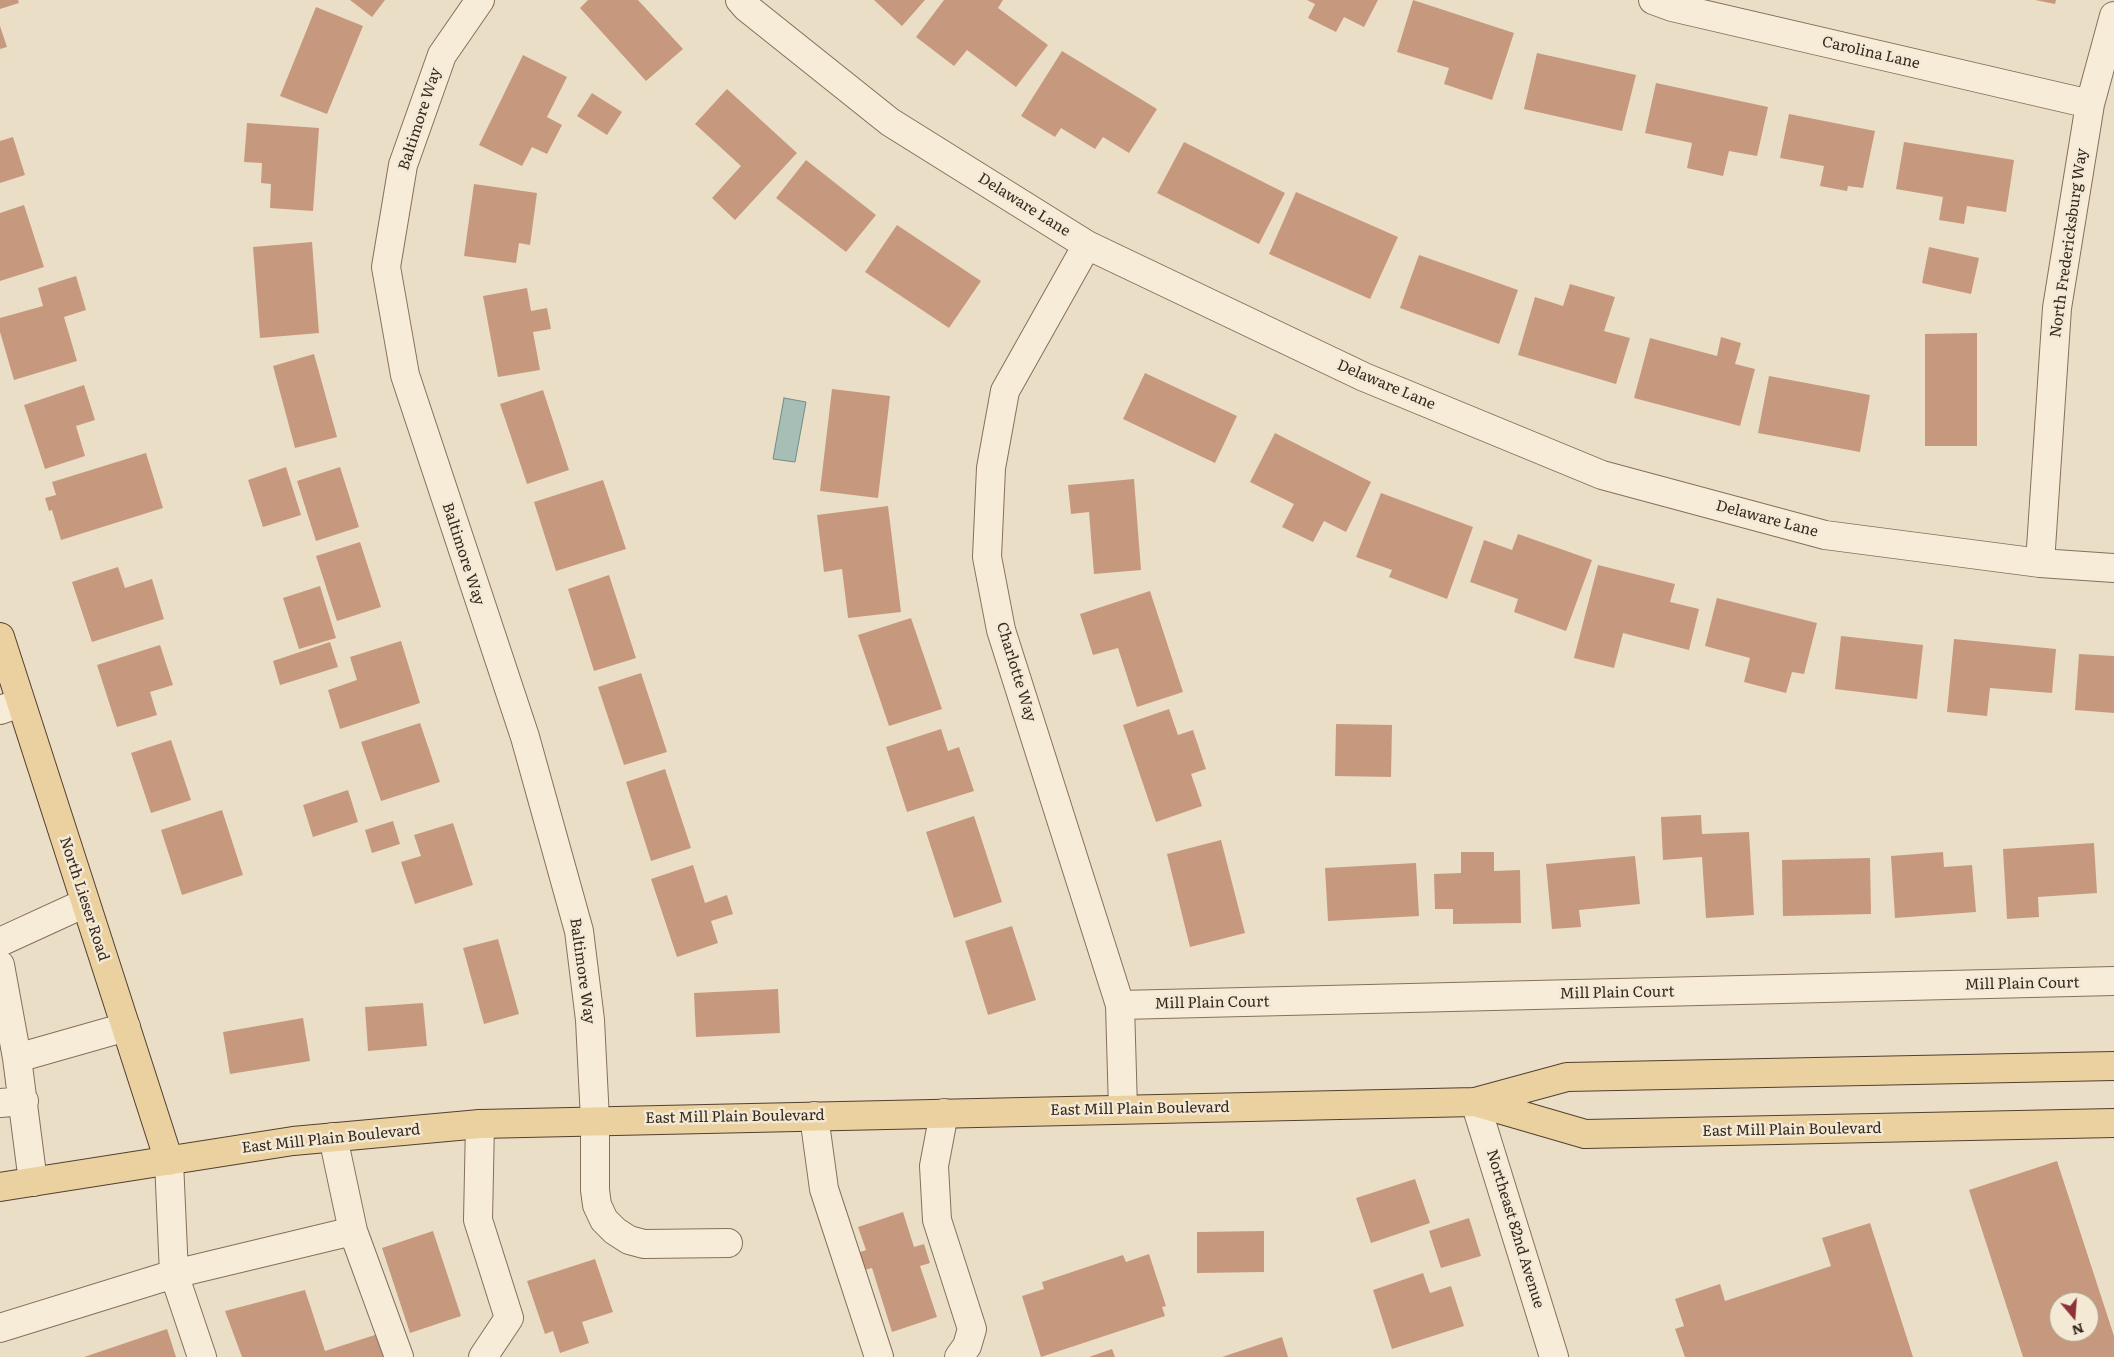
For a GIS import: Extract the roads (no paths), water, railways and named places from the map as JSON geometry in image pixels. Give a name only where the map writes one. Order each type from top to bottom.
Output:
[{"type":"main road","name":"North Lieser Road","points":[[0,637],[10,706],[85,903],[170,1160]]},
{"type":"main road","name":"East Mill Plain Boulevard","points":[[0,1186],[294,1141],[480,1124],[1475,1102],[1567,1077],[2114,1066]]},
{"type":"main road","name":"East Mill Plain Boulevard","points":[[1475,1102],[1585,1134],[2114,1127]]},
{"type":"street","name":"Baltimore Way","points":[[480,0],[442,55],[403,165],[386,267],[405,375],[525,737],[579,931],[590,1020],[597,1205],[604,1220],[615,1232],[629,1240],[644,1244],[728,1243]]},
{"type":"street","name":"Delaware Lane","points":[[740,0],[890,122],[1087,245],[1364,377],[1602,475],[1825,534],[2040,563],[2114,568]]},
{"type":"street","name":"Carolina Lane","points":[[1653,0],[1682,9],[2090,104]]},
{"type":"street","name":"North Fredericksburg Way","points":[[2040,563],[2057,308],[2090,104],[2114,16]]},
{"type":"street","name":"Charlotte Way","points":[[1087,245],[1005,391],[991,468],[987,557],[1001,630],[1120,1005],[1123,1109]]},
{"type":"street","points":[[0,942],[85,903]]},
{"type":"street","points":[[0,965],[18,1058],[12,1102],[32,1182]]},
{"type":"street","name":"Mill Plain Court","points":[[1120,1005],[2114,981]]},
{"type":"street","points":[[18,1058],[126,1027]]},
{"type":"street","name":"Northeast 82nd Avenue","points":[[1475,1102],[1554,1357]]},
{"type":"street","points":[[944,1113],[934,1166],[937,1220],[972,1329],[967,1346],[958,1357]]},
{"type":"street","points":[[814,1116],[824,1189],[879,1357]]},
{"type":"street","points":[[480,1124],[478,1220],[509,1318],[483,1357]]},
{"type":"street","points":[[333,1138],[354,1231],[399,1357]]},
{"type":"street","points":[[170,1160],[174,1274],[202,1357]]},
{"type":"street","points":[[0,1328],[174,1274],[354,1231]]},
{"type":"water","points":[[784,398],[806,402],[795,462],[773,459]]}]
